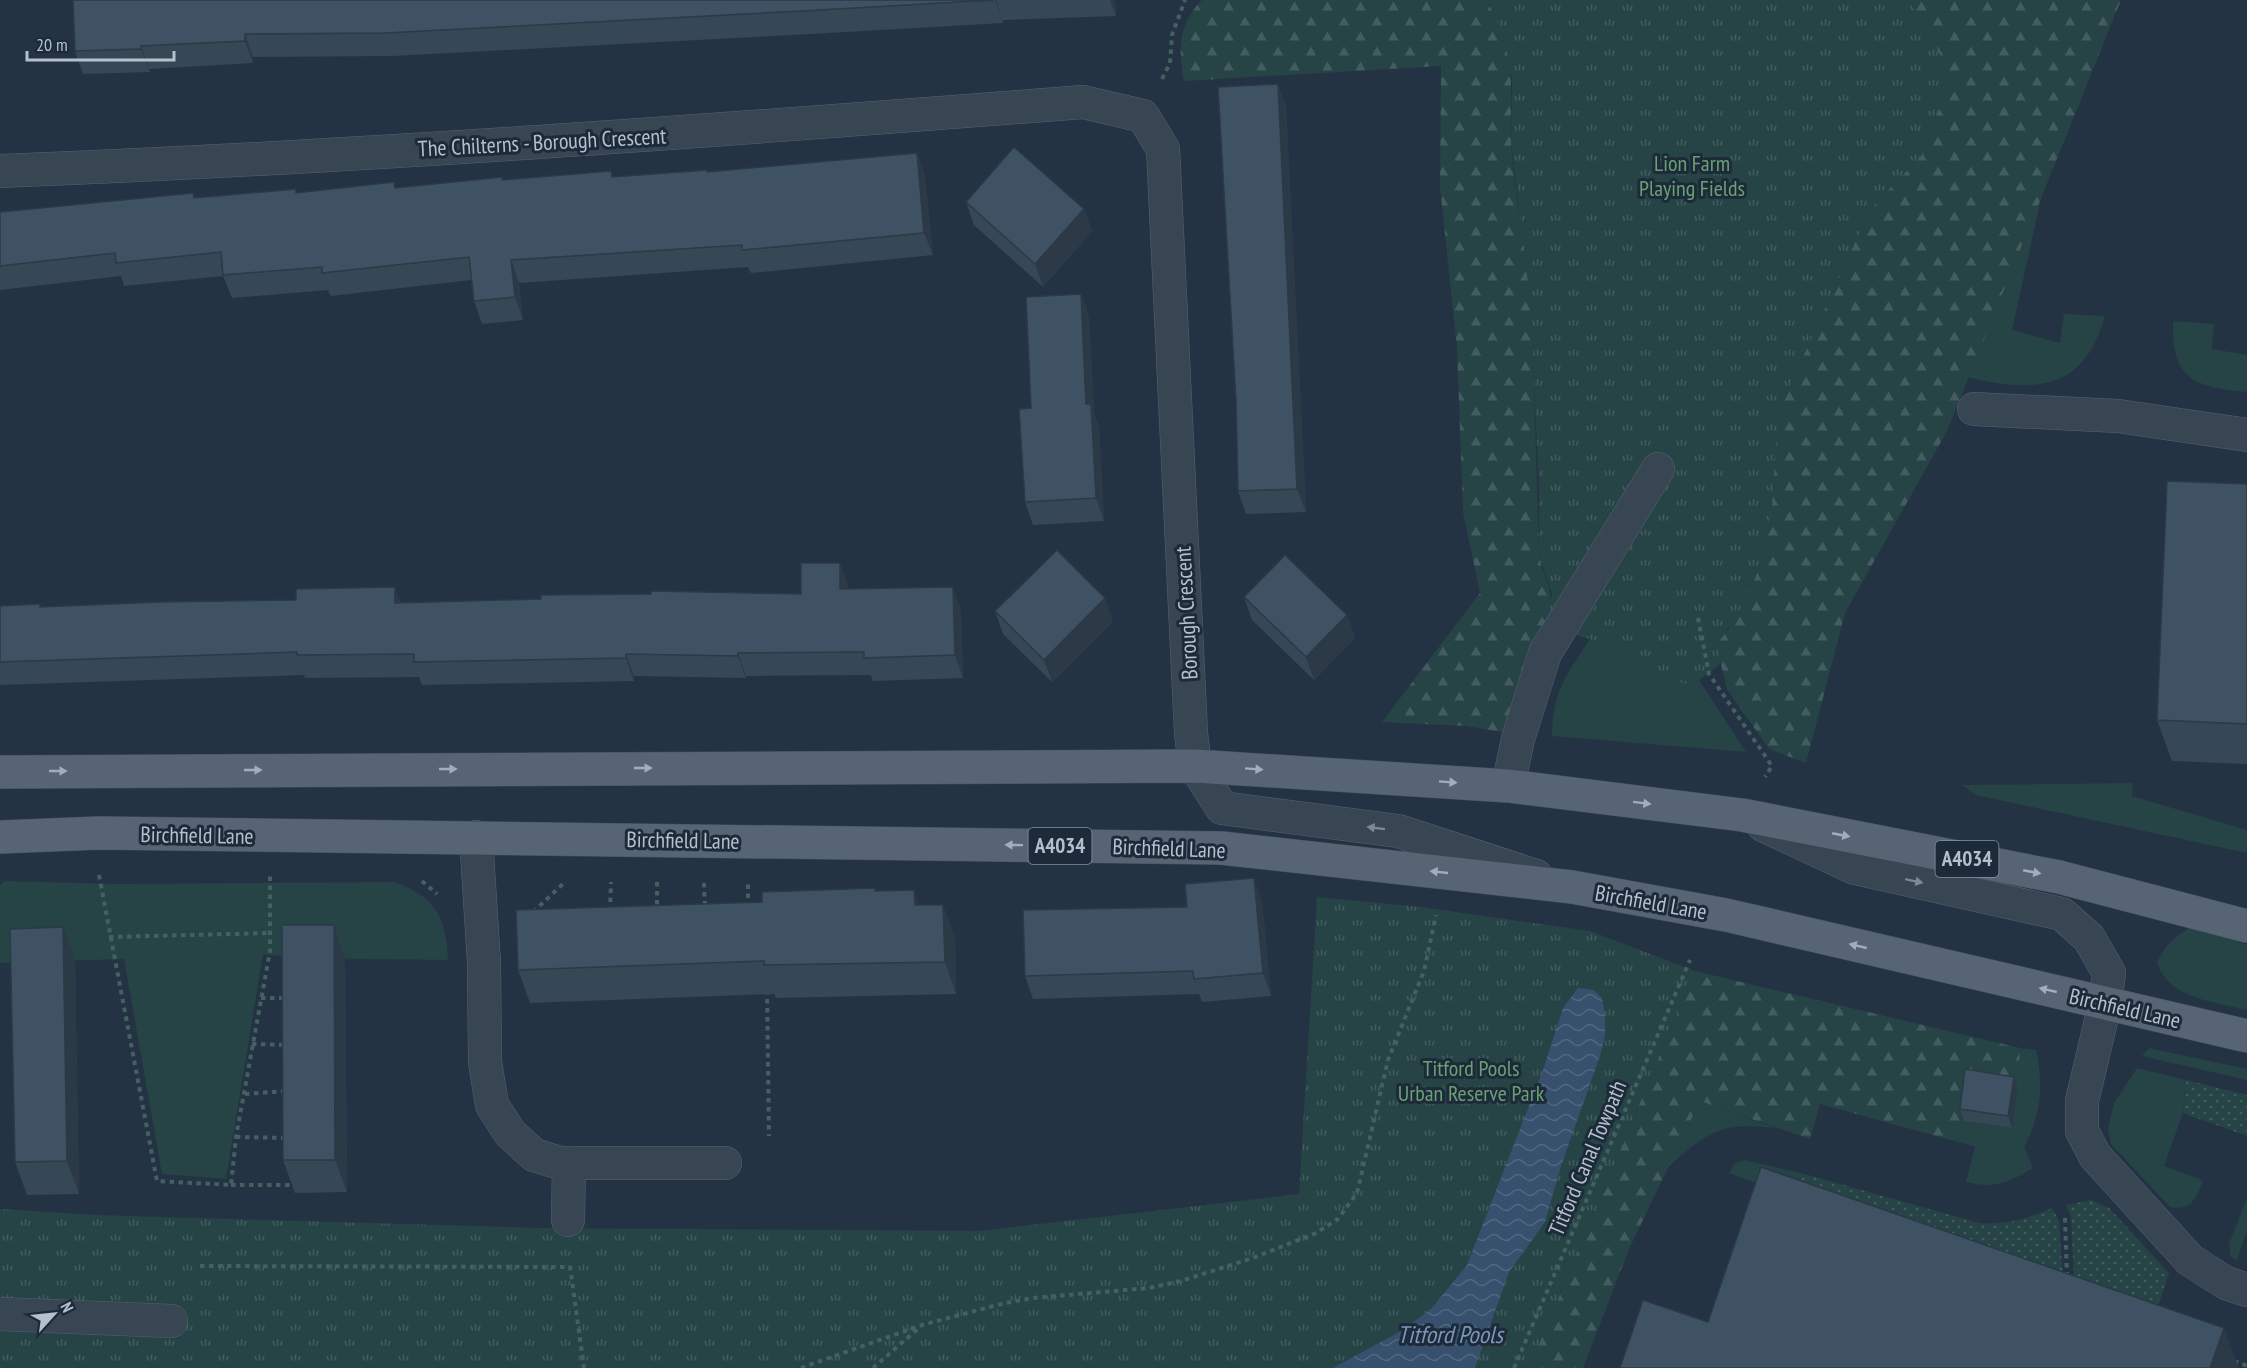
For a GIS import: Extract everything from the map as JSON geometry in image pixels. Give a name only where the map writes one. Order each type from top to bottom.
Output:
[{"type":"main road","name":"A4034","points":[[0,772],[1195,766],[1508,786],[1742,815],[2059,878],[2247,926]]},
{"type":"main road","name":"Birchfield Lane","points":[[0,837],[99,833],[1221,848],[1572,887],[1726,915],[2247,1036]]},
{"type":"street","name":"The Chilterns - Borough Crescent","points":[[0,171],[663,135],[1083,102],[1143,116]]},
{"type":"street","name":"Borough Crescent","points":[[1143,116],[1163,149],[1191,733],[1195,766],[1222,808],[1398,831],[1572,887]]},
{"type":"street","points":[[1974,409],[2118,416],[2247,435]]},
{"type":"street","points":[[1508,786],[1518,739],[1545,653],[1658,469]]},
{"type":"street","points":[[1742,815],[1855,868],[2062,914],[2089,938],[2109,973],[2105,1004],[2082,1101],[2082,1131],[2092,1153],[2190,1260],[2226,1283],[2247,1290]]},
{"type":"street","points":[[476,837],[484,963],[485,1062],[492,1105],[510,1133],[534,1155],[569,1163],[725,1163]]},
{"type":"street","points":[[568,1220],[569,1163]]},
{"type":"street","points":[[0,1314],[171,1321]]},
{"type":"path","points":[[1143,116],[1170,63],[1172,35],[1185,0]]},
{"type":"path","points":[[1698,618],[1709,674],[1772,766],[1742,815]]},
{"type":"path","points":[[98,871],[157,1181],[231,1185],[295,1185]]},
{"type":"path","points":[[231,1185],[236,1137],[272,933],[270,873]]},
{"type":"path","points":[[610,874],[610,918]]},
{"type":"path","points":[[657,874],[657,917]]},
{"type":"path","points":[[527,919],[572,875]]},
{"type":"path","points":[[704,875],[705,916]]},
{"type":"path","points":[[748,877],[748,912]]},
{"type":"path","points":[[418,878],[439,897]]},
{"type":"path","points":[[540,904],[547,914]]},
{"type":"path","points":[[801,1368],[922,1325],[1033,1298],[1149,1288],[1181,1281],[1252,1258],[1316,1233],[1338,1219],[1357,1193],[1388,1060],[1424,971],[1436,913]]},
{"type":"path","points":[[109,937],[272,933]]},
{"type":"path","name":"Titford Canal Towpath","points":[[1514,1368],[1690,960]]},
{"type":"path","points":[[767,982],[769,1136]]},
{"type":"path","points":[[261,998],[294,998]]},
{"type":"path","points":[[252,1044],[294,1045]]},
{"type":"path","points":[[245,1094],[294,1091]]},
{"type":"path","points":[[236,1137],[294,1138]]},
{"type":"path","points":[[2065,1218],[2068,1283]]},
{"type":"path","points":[[568,1220],[570,1267],[584,1368]]},
{"type":"path","points":[[200,1266],[570,1267]]},
{"type":"path","points":[[873,1368],[922,1325]]},
{"type":"path","points":[[2225,1358],[2247,1366]]},
{"type":"green space","points":[[1202,0],[1483,0],[1495,13],[1503,29],[1510,67],[1511,143],[1530,300],[1539,550],[1551,601],[1550,611],[1509,733],[1466,726],[1382,722],[1480,593],[1463,512],[1457,348],[1440,187],[1441,66],[1184,81],[1181,48],[1184,28],[1188,18]]},
{"type":"green space","name":"Lion Farm Playing Fields","points":[[1483,0],[1909,0],[1935,43],[1948,74],[1938,112],[1921,156],[1871,208],[1788,390],[1779,424],[1770,523],[1763,556],[1751,588],[1736,617],[1716,644],[1722,663],[1699,680],[1684,684],[1590,639],[1545,626],[1552,594],[1539,554],[1539,486],[1530,300],[1511,143],[1512,80],[1504,36],[1490,6]]},
{"type":"green space","points":[[1909,0],[2121,0],[1947,431],[1845,613],[1806,763],[1769,749],[1727,689],[1716,645],[1729,628],[1770,521],[1778,418],[1788,390],[1837,274],[1871,208],[1921,156],[1938,112],[1948,74]]},
{"type":"green space","points":[[2044,185],[2012,330],[2060,343],[2064,314],[2105,316],[2096,341],[2084,360],[2070,373],[2053,381],[2035,385],[2014,385],[1967,377]]},
{"type":"green space","points":[[2173,321],[2214,324],[2212,349],[2247,355],[2247,392],[2213,387],[2190,377],[2176,356]]},
{"type":"green space","points":[[1590,639],[1684,684],[1699,680],[1746,752],[1552,736],[1555,707],[1562,684]]},
{"type":"green space","points":[[2133,783],[2132,796],[2247,830],[2247,853],[1976,795],[1962,785]]},
{"type":"green space","points":[[5,881],[116,884],[394,882],[420,894],[436,910],[445,932],[448,960],[294,958],[263,954],[226,1179],[162,1174],[124,959],[0,963],[0,885]]},
{"type":"green space","name":"Titford Pools Urban Reserve Park","points":[[1317,897],[1421,907],[1590,931],[1695,971],[1529,1368],[0,1368],[0,1209],[95,1215],[540,1228],[980,1231],[1299,1194]]},
{"type":"green space","points":[[2191,927],[2209,930],[2247,945],[2247,1010],[2182,992],[2163,975],[2157,963],[2163,951],[2180,934]]},
{"type":"green space","points":[[1695,971],[2020,1048],[2018,1088],[1964,1121],[1958,1142],[1820,1104],[1810,1139],[1700,1101],[1629,1249],[1583,1368],[1529,1368]]},
{"type":"green space","points":[[2020,1048],[2036,1050],[2040,1076],[2037,1112],[2024,1147],[2033,1168],[2016,1178],[1993,1185],[1966,1182],[1975,1147],[1958,1142],[1964,1121],[2012,1128]]},
{"type":"green space","points":[[2149,1048],[2247,1069],[2247,1080],[2142,1056]]},
{"type":"green space","points":[[2137,1068],[2186,1080],[2183,1113],[2164,1166],[2203,1180],[2196,1197],[2183,1207],[2170,1207],[2111,1144],[2108,1129],[2114,1103]]},
{"type":"green space","points":[[2186,1080],[2247,1095],[2247,1136],[2183,1113]]},
{"type":"green space","points":[[1700,1101],[1776,1128],[1741,1127],[1716,1132],[1695,1145],[1668,1167]]},
{"type":"green space","points":[[1744,1160],[1801,1173],[1795,1198],[1729,1173],[1734,1164]]},
{"type":"green space","points":[[1801,1173],[1979,1223],[2017,1220],[2052,1208],[2059,1221],[2064,1296],[1795,1198]]},
{"type":"green space","points":[[2247,1198],[2247,1230],[2237,1260],[2230,1256],[2229,1244]]},
{"type":"green space","points":[[2091,1200],[2109,1208],[2169,1273],[2152,1325],[2075,1298],[2071,1217],[2066,1205]]},
{"type":"water","name":"Titford Pools","points":[[1578,988],[1594,990],[1602,998],[1605,1036],[1600,1056],[1561,1166],[1545,1222],[1509,1272],[1475,1368],[1333,1368],[1401,1331],[1431,1309],[1467,1265],[1543,1070],[1563,1008]]},
{"type":"building","points":[[73,0],[994,0],[385,33],[245,34],[245,41],[141,46],[141,49],[75,51]]},
{"type":"building","points":[[1278,84],[1297,489],[1238,491],[1236,401],[1218,87]]},
{"type":"building","points":[[1014,147],[1084,209],[1035,264],[966,202]]},
{"type":"building","points":[[917,153],[924,233],[742,250],[742,245],[511,260],[515,297],[474,301],[469,257],[322,273],[322,267],[223,275],[221,252],[116,263],[115,253],[0,266],[0,212],[193,193],[194,198],[296,189],[296,193],[394,182],[395,188],[502,177],[502,180],[611,171],[612,177],[707,170],[707,172]]},
{"type":"building","points":[[1081,294],[1086,404],[1091,404],[1096,498],[1025,502],[1019,409],[1031,408],[1026,297]]},
{"type":"building","points":[[2167,481],[2247,484],[2247,724],[2157,720]]},
{"type":"building","points":[[1057,550],[1105,598],[1044,660],[995,611]]},
{"type":"building","points":[[1285,555],[1347,615],[1306,657],[1244,597]]},
{"type":"building","points":[[801,563],[840,563],[840,589],[953,587],[955,655],[864,658],[864,652],[738,653],[738,656],[626,654],[626,658],[414,662],[414,654],[297,655],[297,652],[0,662],[0,606],[40,604],[40,607],[296,600],[296,589],[395,587],[395,603],[541,599],[541,595],[651,594],[651,591],[801,594]]},
{"type":"building","points":[[1254,878],[1263,973],[1194,979],[1193,971],[1025,976],[1023,910],[1187,907],[1185,884]]},
{"type":"building","points":[[875,888],[875,891],[914,890],[915,905],[943,905],[945,962],[764,965],[764,961],[518,970],[516,910],[762,902],[762,892]]},
{"type":"building","points":[[282,925],[334,925],[335,1160],[283,1160]]},
{"type":"building","points":[[63,927],[67,1161],[15,1162],[10,929]]},
{"type":"building","points":[[1965,1069],[2014,1077],[2008,1116],[1960,1109]]},
{"type":"building","points":[[1761,1167],[2224,1328],[2210,1368],[1620,1368],[1643,1300],[1708,1322]]}]
